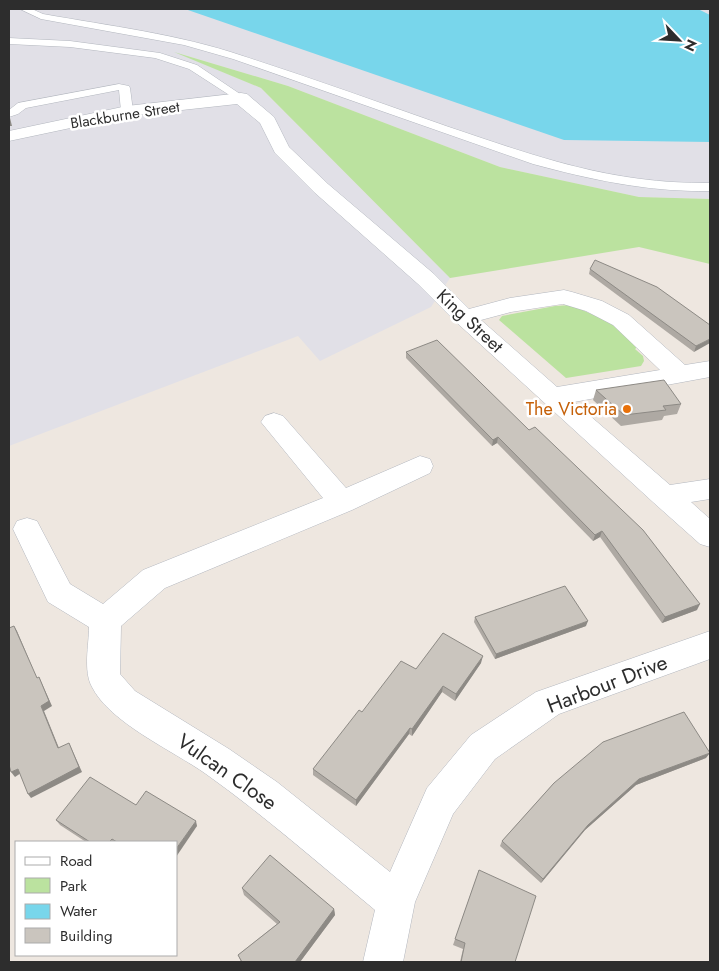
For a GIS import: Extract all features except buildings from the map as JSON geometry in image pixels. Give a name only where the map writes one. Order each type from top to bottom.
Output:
[{"type":"street","name":"Blackburne Street","points":[[9,136],[127,111],[241,98]]},
{"type":"street","name":"King Street","points":[[241,98],[268,121],[281,149],[321,188],[426,279],[464,317],[552,397],[710,536]]},
{"type":"street","points":[[464,317],[510,305],[564,297],[594,306],[621,320],[679,373]]},
{"type":"street","points":[[552,397],[710,369]]},
{"type":"street","points":[[274,422],[342,502]]},
{"type":"street","points":[[27,529],[59,593],[105,621],[154,579],[342,502],[420,466]]},
{"type":"street","points":[[664,496],[710,489]]},
{"type":"street","name":"Vulcan Close","points":[[105,621],[104,679],[123,702],[217,761],[264,795],[396,902]]},
{"type":"street","name":"Harbour Drive","points":[[383,962],[396,902],[440,801],[483,747],[548,703],[710,645]]},
{"type":"lane","points":[[25,9],[41,16],[185,42],[537,161],[580,173],[622,182],[660,186],[710,187]]},
{"type":"lane","points":[[9,41],[70,44],[156,55],[193,67],[241,98]]},
{"type":"lane","points":[[9,114],[22,105],[119,87],[125,88],[127,111]]},
{"type":"shaded area","points":[[9,9],[710,9],[710,199],[639,197],[500,167],[288,86],[181,54],[261,88],[450,278],[431,307],[320,361],[298,336],[9,446]]},
{"type":"green space","points":[[174,52],[288,86],[500,167],[639,197],[710,199],[710,264],[639,247],[450,278],[261,88]]},
{"type":"green space","points":[[571,305],[612,323],[640,345],[635,349],[643,356],[644,361],[641,366],[566,378],[499,320],[502,316],[555,306]]},
{"type":"water","points":[[185,9],[698,9],[710,15],[710,142],[564,140]]},
{"type":"place","name":"The Victoria","points":[[627,409]]}]
